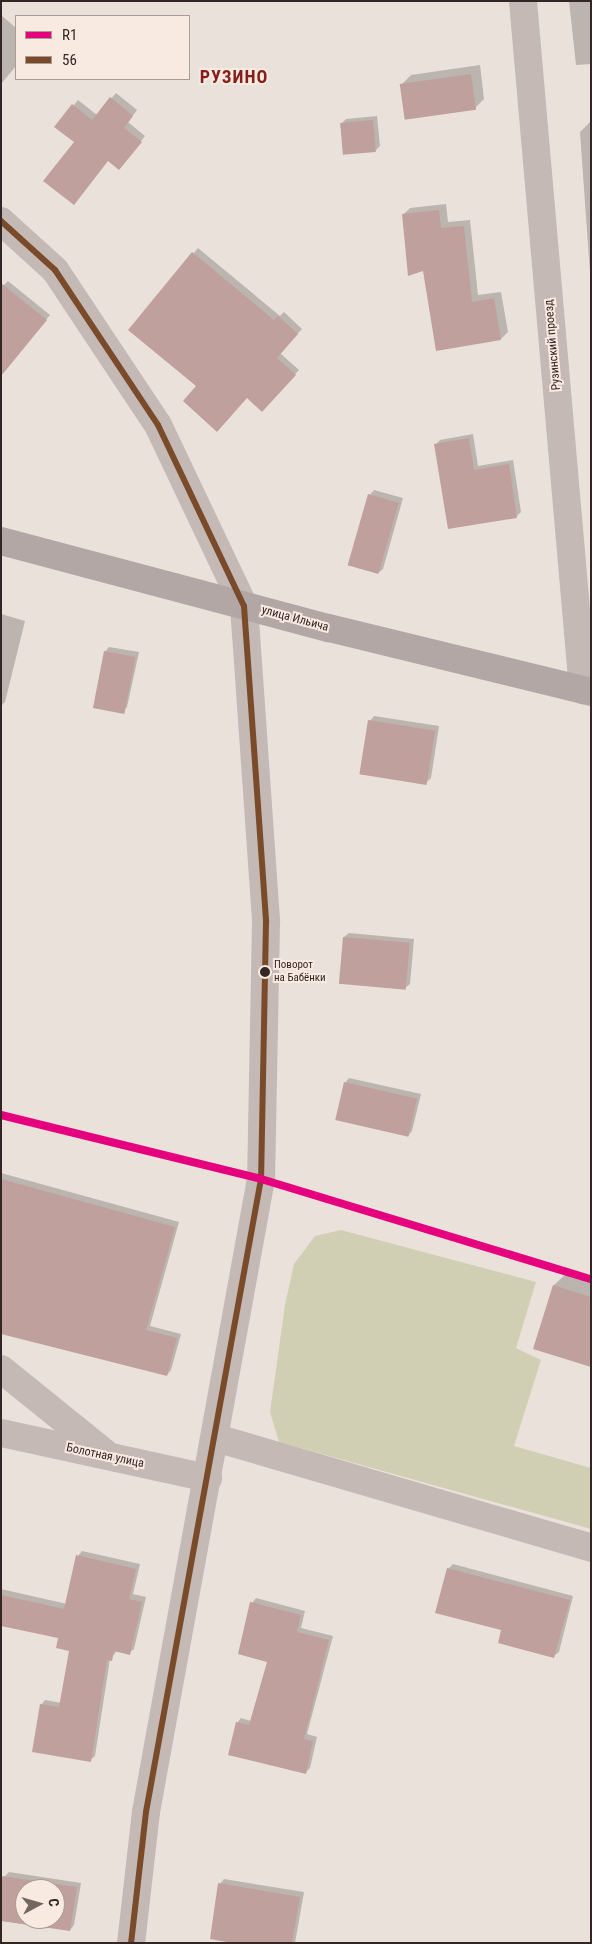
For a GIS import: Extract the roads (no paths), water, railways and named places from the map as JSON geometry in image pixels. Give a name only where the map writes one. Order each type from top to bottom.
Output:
[{"type":"main road","name":"улица Ильича","points":[[1,542],[244,606],[587,691]]},
{"type":"street","name":"Рузинский проезд","points":[[523,1],[587,691]]},
{"type":"street","points":[[1,221],[55,270],[158,425],[244,606],[266,922],[261,1179],[216,1438],[146,1812],[131,1943]]},
{"type":"street","points":[[1,1369],[110,1457]]},
{"type":"street","name":"Болотная улица","points":[[1,1433],[208,1478]]},
{"type":"street","points":[[216,1438],[591,1548]]},
{"type":"place","name":"Поворот на Бабёнки","points":[[265,972]]},
{"type":"district","name":"РУЗИНО","points":[[234,77]]}]
